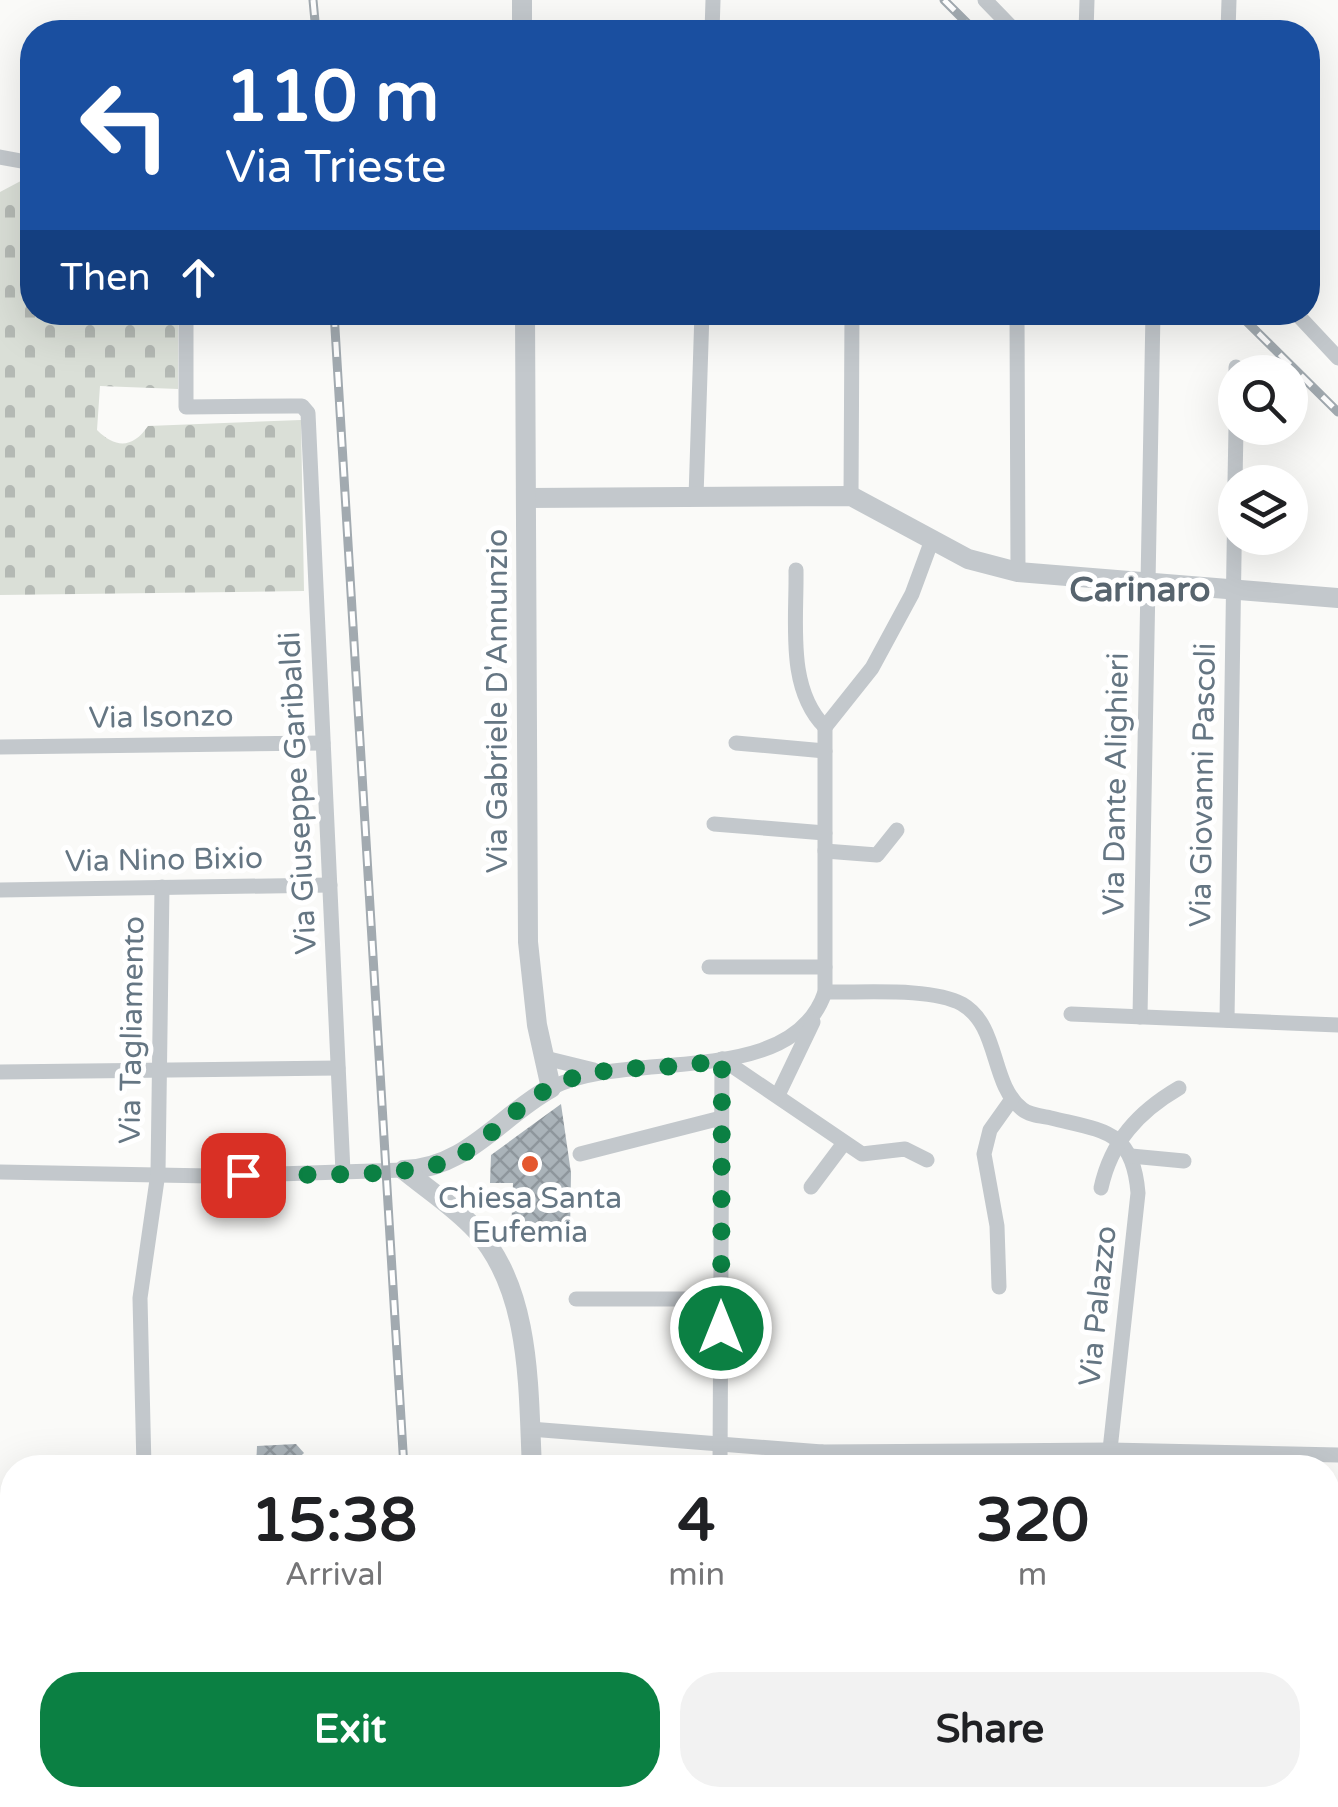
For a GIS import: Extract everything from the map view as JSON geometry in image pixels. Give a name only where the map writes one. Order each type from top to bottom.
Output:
[{"type":"street","points":[[985,0],[1004,20]]},
{"type":"street","name":"Via Giuseppe Garibaldi","points":[[186,325],[186,407],[302,406],[308,413],[343,1172]]},
{"type":"street","name":"Via Gabriele D'Annunzio","points":[[525,325],[528,942],[551,1088]]},
{"type":"street","points":[[696,496],[702,325]]},
{"type":"street","points":[[851,496],[855,325]]},
{"type":"street","points":[[1017,325],[1018,572]]},
{"type":"street","name":"Via Dante Alighieri","points":[[1140,1016],[1152,325]]},
{"type":"street","points":[[1307,325],[1338,358]]},
{"type":"street","points":[[526,498],[851,496],[968,559],[1018,572],[1338,598]]},
{"type":"street","points":[[778,1095],[824,992],[824,727],[872,668],[912,594],[932,540]]},
{"type":"street","name":"Via Giovanni Pascoli","points":[[1227,1020],[1234,555]]},
{"type":"street","points":[[796,570],[798,682],[812,714],[824,727]]},
{"type":"street","name":"Via Isonzo","points":[[0,747],[323,743]]},
{"type":"street","points":[[736,743],[824,751]]},
{"type":"street","points":[[714,824],[824,832]]},
{"type":"street","points":[[824,851],[877,855],[896,830]]},
{"type":"street","name":"Via Nino Bixio","points":[[0,890],[330,885]]},
{"type":"street","name":"Via Tagliamento","points":[[144,1455],[140,1298],[158,1173],[162,887]]},
{"type":"street","points":[[709,968],[824,968]]},
{"type":"street","points":[[824,992],[940,996],[964,1005],[984,1027],[1012,1099],[1025,1112],[1108,1132],[1126,1150]]},
{"type":"street","points":[[0,1172],[421,1169],[460,1156],[551,1088],[598,1071],[722,1059],[761,1049],[798,1031],[818,1012]]},
{"type":"street","points":[[1071,1014],[1338,1025]]},
{"type":"street","points":[[545,1058],[598,1071]]},
{"type":"street","points":[[722,1059],[862,1154],[905,1149],[927,1160]]},
{"type":"street","points":[[720,1455],[722,1059]]},
{"type":"street","points":[[0,1072],[338,1068]]},
{"type":"street","points":[[1126,1150],[1156,1102],[1179,1088]]},
{"type":"street","points":[[999,1287],[996,1226],[984,1154],[990,1130],[1012,1099]]},
{"type":"street","points":[[580,1154],[721,1118]]},
{"type":"street","points":[[811,1187],[844,1143]]},
{"type":"street","points":[[1101,1188],[1109,1153],[1126,1150],[1184,1162]]},
{"type":"street","name":"Via Palazzo","points":[[1109,1455],[1138,1193],[1136,1164],[1126,1150]]},
{"type":"street","points":[[404,1170],[476,1230],[498,1263],[526,1359],[531,1455]]},
{"type":"street","points":[[576,1299],[721,1299]]},
{"type":"street","points":[[530,1429],[720,1442],[794,1455]]},
{"type":"street","points":[[966,1455],[1110,1450],[1338,1455]]},
{"type":"green space","points":[[20,181],[20,325],[178,325],[178,389],[100,386],[97,430],[124,443],[136,439],[148,426],[301,420],[304,591],[0,595],[0,192]]},
{"type":"building","name":"Chiesa Santa Eufemia","points":[[561,1104],[571,1173],[570,1232],[511,1232],[513,1183],[490,1183],[491,1155]]},
{"type":"building","points":[[296,1444],[304,1453],[257,1455],[257,1446]]},
{"type":"railway","points":[[313,0],[315,20]]},
{"type":"railway","points":[[944,0],[964,20]]},
{"type":"railway","points":[[335,325],[403,1455]]},
{"type":"railway","points":[[1250,325],[1338,412]]},
{"type":"place","name":"Chiesa Santa Eufemia","points":[[530,1164]]},
{"type":"district","name":"Carinaro","points":[[1140,590]]},
{"type":"route","points":[[243,1175],[421,1169],[460,1156],[539,1095],[563,1082],[598,1071],[702,1064],[722,1059],[721,1328]]}]
